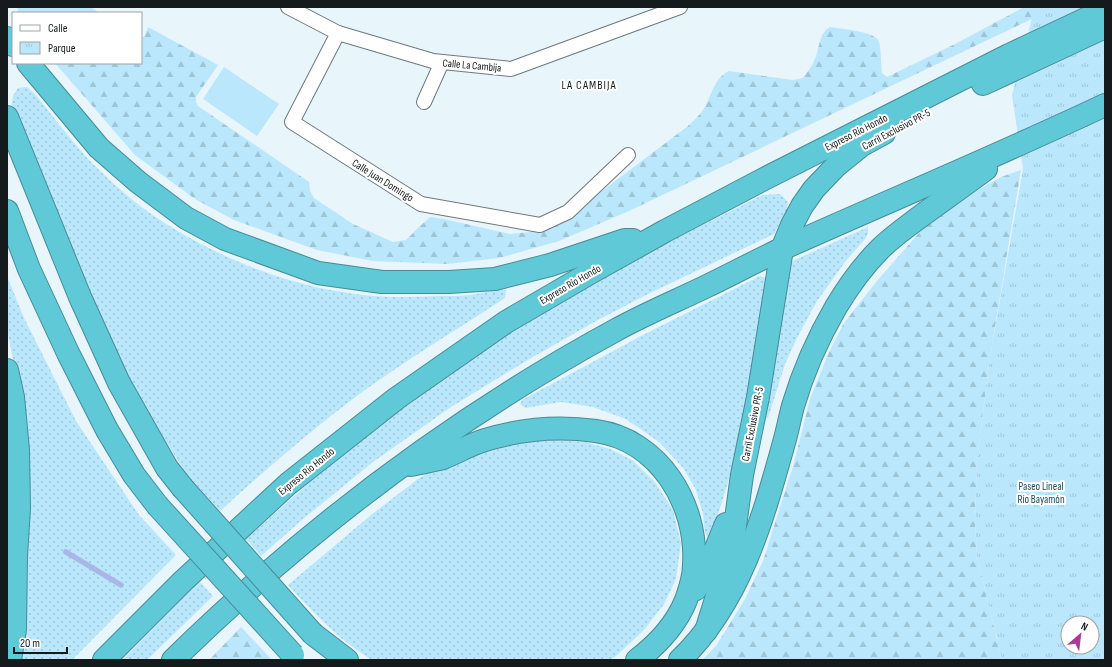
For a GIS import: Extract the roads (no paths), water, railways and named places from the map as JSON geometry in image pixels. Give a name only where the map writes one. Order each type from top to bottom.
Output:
[{"type":"highway","name":"Expreso Río Hondo","points":[[104,660],[183,581],[288,484],[397,398],[506,322],[590,272],[648,240],[778,172],[1006,65],[1105,10]]},
{"type":"highway","name":"Carril Exclusivo PR-5","points":[[742,475],[758,397],[782,249],[802,206],[814,189],[836,166],[862,146],[883,133],[1006,65],[1105,27]]},
{"type":"highway","points":[[29,64],[99,148],[138,182],[186,218],[225,240],[318,273],[382,282],[449,282],[495,279],[550,265],[625,240],[648,240]]},
{"type":"highway","points":[[173,660],[210,623],[338,513],[470,418],[543,371],[618,329],[782,249],[1021,144],[1105,105]]},
{"type":"highway","points":[[10,125],[80,297],[119,383],[167,468],[182,487],[313,634],[347,660]]},
{"type":"highway","points":[[680,660],[706,631],[737,581],[761,520],[793,407],[804,375],[821,335],[836,306],[863,268],[892,238],[1021,144]]},
{"type":"highway","points":[[7,211],[29,269],[68,353],[107,430],[134,475],[157,505],[297,657]]},
{"type":"highway","points":[[7,370],[13,397],[18,450],[19,508],[16,556],[15,629],[10,660]]},
{"type":"highway","points":[[402,466],[442,458],[484,440],[538,429],[598,431],[619,438],[644,450],[663,467],[670,476],[681,496],[688,516],[693,540],[694,565],[692,581],[679,615],[669,630]]},
{"type":"highway","points":[[706,631],[732,548],[742,475]]},
{"type":"highway","points":[[637,660],[660,641],[692,597],[711,560],[725,526],[742,475]]},
{"type":"street","name":"Calle La Cambija","points":[[288,7],[338,33],[433,61],[511,69],[680,7]]},
{"type":"street","name":"Calle Juan Domingo","points":[[338,33],[292,122],[421,204],[540,225],[568,212],[628,155]]},
{"type":"street","points":[[424,102],[442,62]]},
{"type":"waterway","points":[[66,552],[121,585]]},
{"type":"district","name":"LA CAMBIJA","points":[[589,85]]},
{"type":"park label","name":"Paseo Lineal Río Bayamón","points":[[1041,492]]}]
